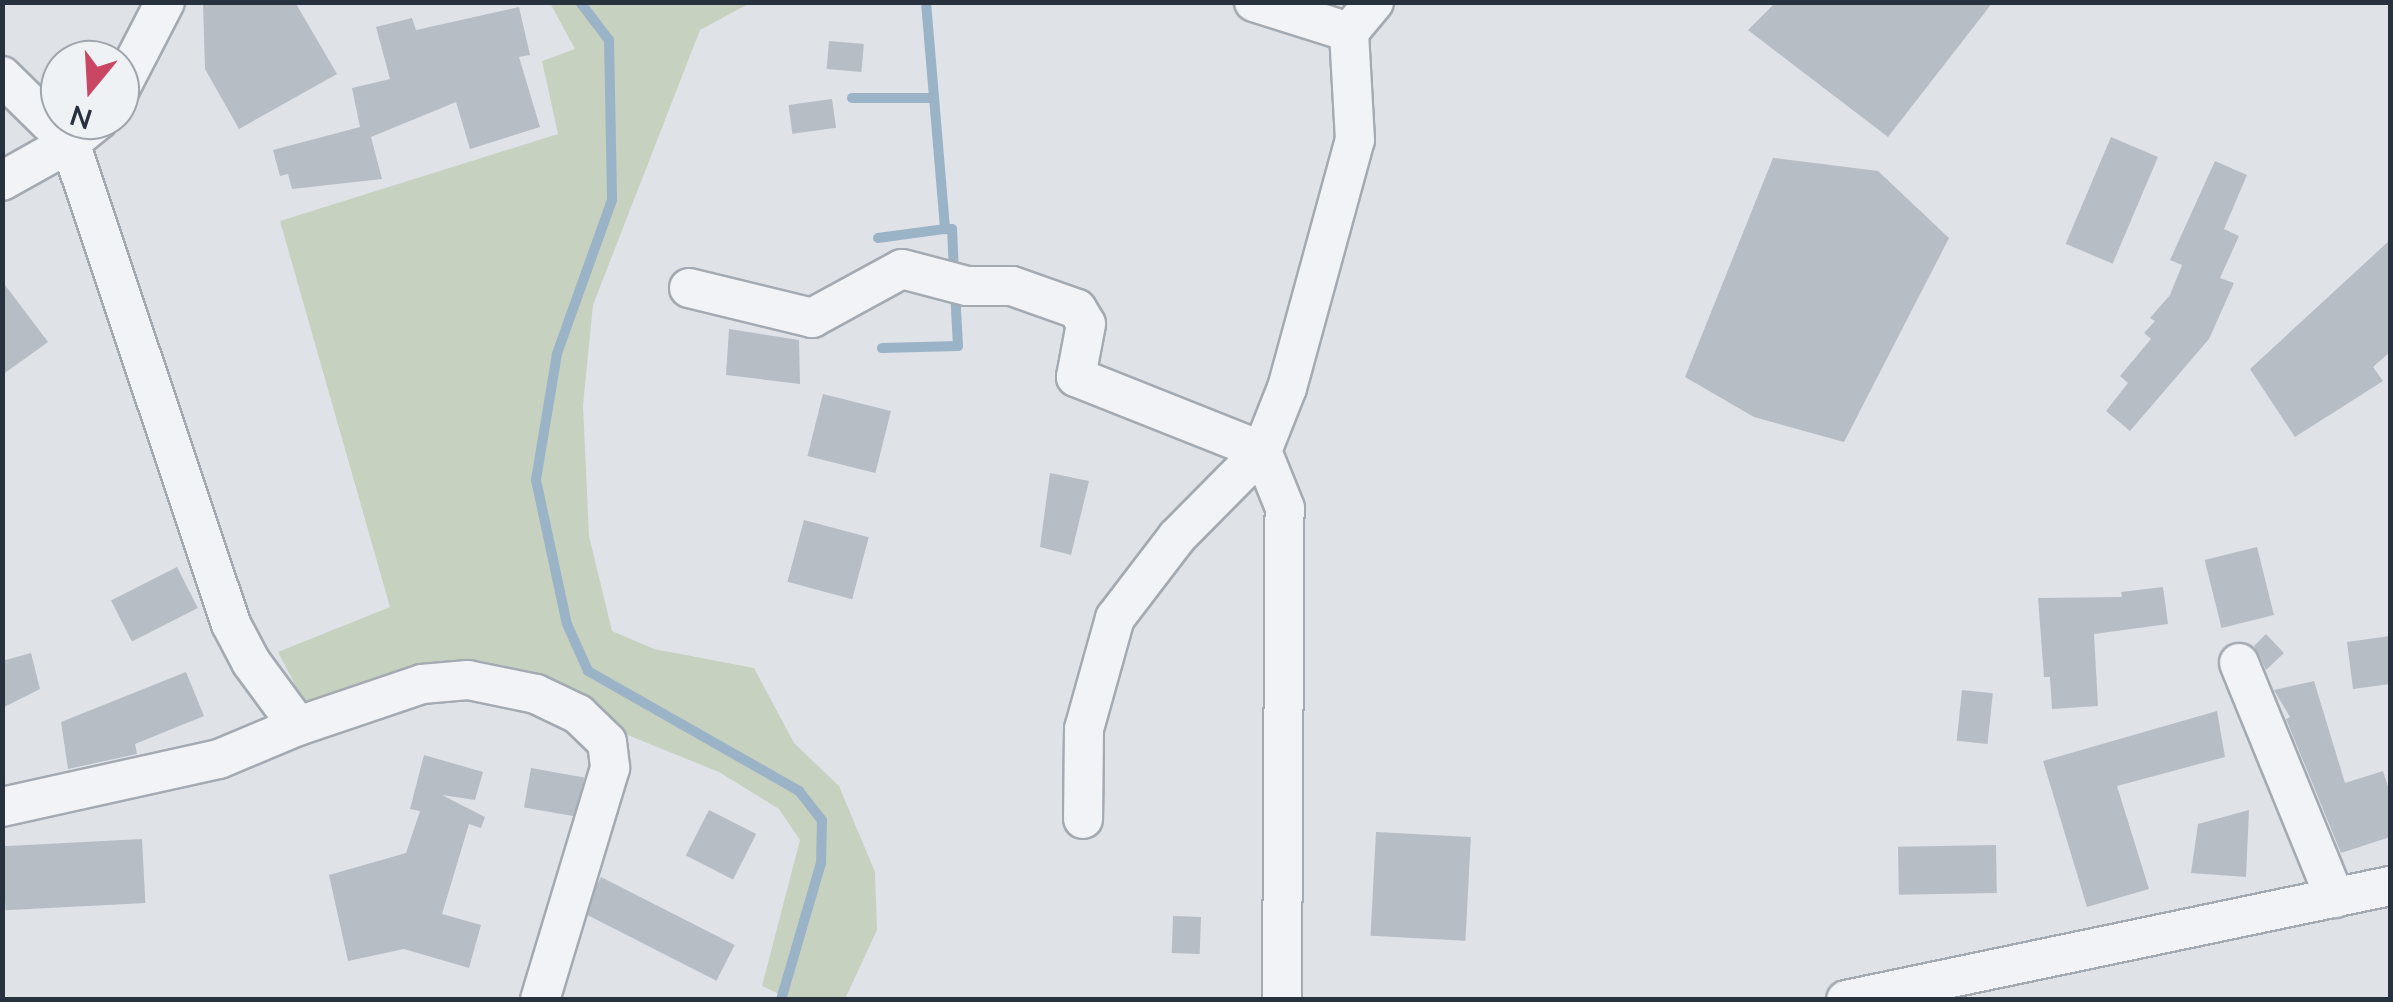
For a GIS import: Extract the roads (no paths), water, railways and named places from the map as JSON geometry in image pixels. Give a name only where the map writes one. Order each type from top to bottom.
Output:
[{"type":"street","points":[[140,50],[165,2]]},
{"type":"street","points":[[1254,2],[1350,32]]},
{"type":"street","points":[[1083,819],[1084,729],[1115,618],[1178,537],[1262,452],[1287,388],[1355,140],[1350,32],[1374,2]]},
{"type":"street","points":[[2,76],[40,102]]},
{"type":"street","points":[[2,181],[71,140]]},
{"type":"street","points":[[86,140],[231,624],[251,662],[298,726]]},
{"type":"street","points":[[689,288],[812,318],[902,268],[968,286],[1012,286],[1077,309],[1086,324],[1076,378],[1262,452],[1285,508],[1282,1000]]},
{"type":"street","points":[[2239,663],[2335,898]]},
{"type":"street","points":[[2,808],[220,759],[298,726],[422,684],[468,680],[536,694],[578,714],[607,742],[610,768],[540,1000]]},
{"type":"street","points":[[1846,1000],[2390,886]]},
{"type":"waterway","points":[[580,2],[609,40],[612,200],[557,354],[536,480],[567,624],[588,671],[799,791],[822,820],[821,863],[781,1000]]},
{"type":"waterway","points":[[926,2],[945,229],[952,229],[954,273]]},
{"type":"waterway","points":[[852,98],[931,98]]},
{"type":"waterway","points":[[878,238],[945,229]]},
{"type":"waterway","points":[[882,348],[958,346],[955,290]]}]
